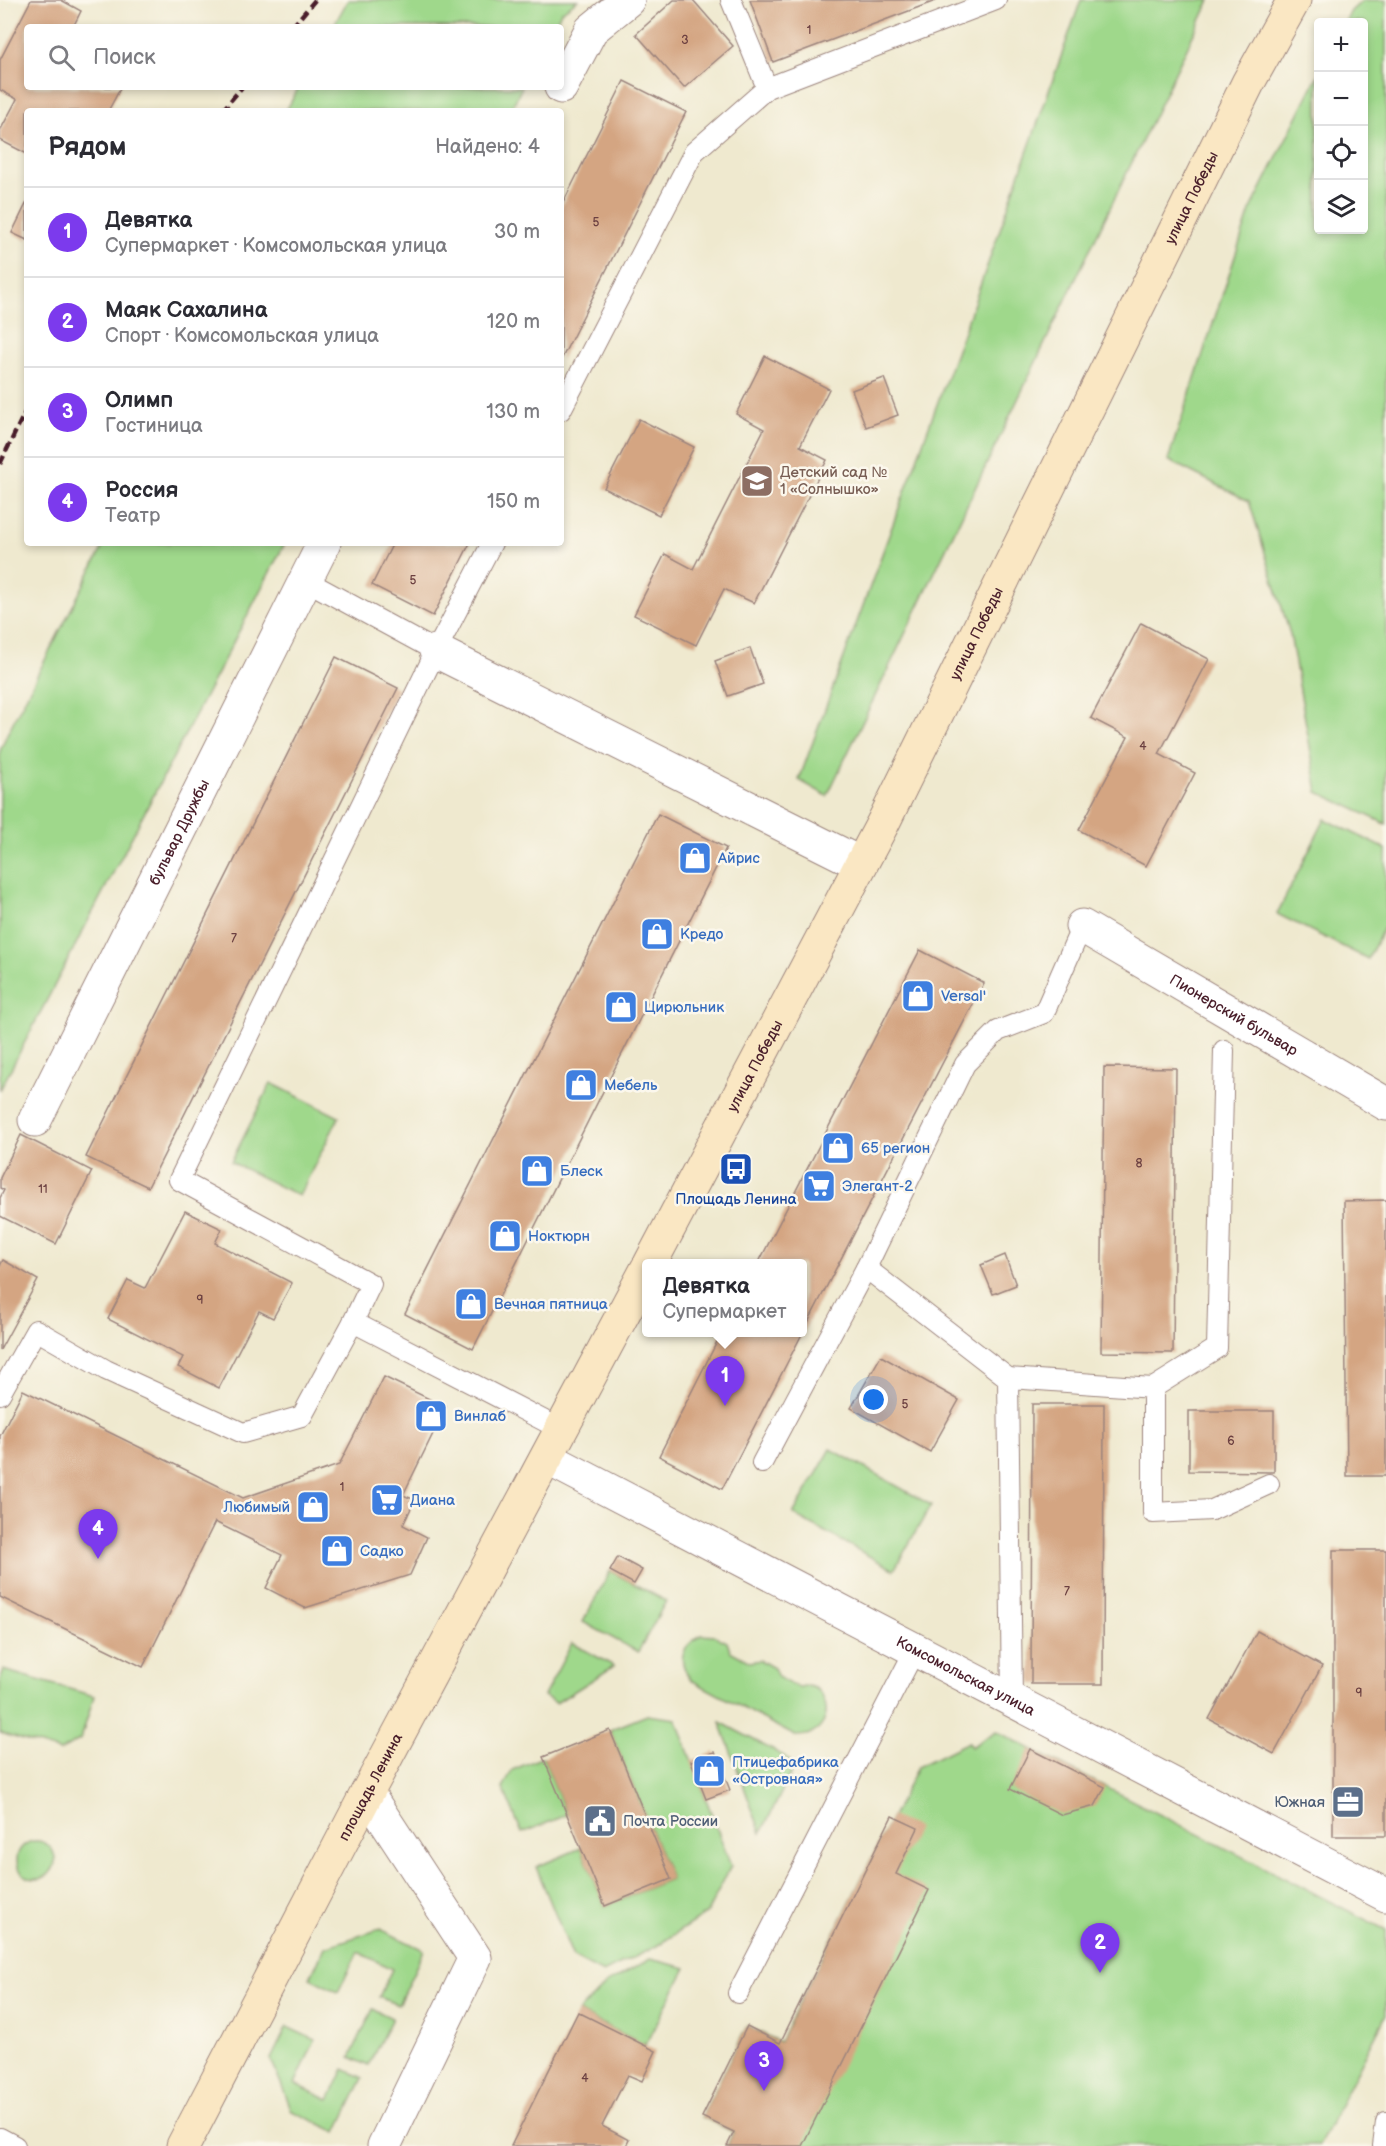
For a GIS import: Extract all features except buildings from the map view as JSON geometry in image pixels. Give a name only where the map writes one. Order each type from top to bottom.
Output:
[{"type":"main road","name":"улица Победы","points":[[652,1259],[861,864],[1248,83],[1294,0]]},
{"type":"main road","points":[[554,1444],[642,1278]]},
{"type":"main road","name":"площадь Ленина","points":[[183,2146],[367,1793],[554,1444]]},
{"type":"street","points":[[564,81],[591,30],[628,0]]},
{"type":"street","points":[[550,108],[559,90]]},
{"type":"street","name":"бульвар Дружбы","points":[[35,1120],[322,546]]},
{"type":"street","points":[[436,651],[861,864]]},
{"type":"street","name":"Пионерский бульвар","points":[[1082,926],[1386,1104]]},
{"type":"street","name":"Комсомольская улица","points":[[554,1444],[915,1650],[1386,1895]]},
{"type":"street","points":[[367,1793],[475,1958],[384,2146]]},
{"type":"lane","points":[[731,0],[767,88]]},
{"type":"lane","points":[[564,404],[694,152],[767,88],[996,0]]},
{"type":"lane","points":[[0,1394],[36,1330],[106,1370],[243,1433],[302,1416],[354,1322],[371,1284],[178,1180],[436,651],[490,546]]},
{"type":"lane","points":[[305,580],[436,651]]},
{"type":"lane","points":[[762,1463],[866,1268],[965,1064],[998,1031],[1044,1013],[1082,926]]},
{"type":"lane","points":[[866,1268],[1008,1378],[1153,1388],[1217,1348],[1224,1050]]},
{"type":"lane","points":[[354,1322],[554,1444]]},
{"type":"lane","points":[[1008,1378],[1012,1700]]},
{"type":"lane","points":[[1153,1388],[1153,1513],[1212,1510],[1269,1484]]},
{"type":"lane","points":[[738,1993],[915,1650]]},
{"type":"lane","points":[[1383,2146],[1386,2122]]},
{"type":"lane","points":[[0,2138],[15,2146]]},
{"type":"green space","points":[[348,0],[578,0],[561,12],[555,24],[335,24]]},
{"type":"green space","points":[[1081,0],[1210,0],[827,796],[799,780],[968,320]]},
{"type":"green space","points":[[1363,0],[1386,0],[1386,824],[1318,792],[1290,634],[1249,501],[1168,460],[1250,211],[1314,83],[1314,234],[1368,234],[1368,18],[1347,18]]},
{"type":"green space","points":[[297,90],[520,90],[512,108],[288,108]]},
{"type":"green space","points":[[103,546],[283,546],[0,1090],[0,751]]},
{"type":"green space","points":[[1325,819],[1386,849],[1386,923],[1368,959],[1277,914]]},
{"type":"green space","points":[[271,1083],[339,1117],[299,1196],[231,1162]]},
{"type":"green space","points":[[831,1449],[931,1505],[894,1570],[793,1514]]},
{"type":"green space","points":[[610,1571],[666,1601],[638,1652],[583,1622]]},
{"type":"green space","points":[[701,1635],[715,1636],[727,1642],[730,1651],[750,1662],[760,1660],[774,1668],[778,1677],[791,1685],[807,1686],[818,1691],[826,1707],[821,1727],[811,1734],[795,1736],[691,1680],[682,1660],[683,1655],[689,1645]]},
{"type":"green space","points":[[572,1643],[614,1666],[556,1703],[544,1696]]},
{"type":"green space","points":[[3,1670],[94,1696],[81,1739],[60,1751],[0,1733],[0,1679]]},
{"type":"green space","points":[[647,1715],[676,1719],[731,1866],[707,1913],[655,1947],[603,1973],[573,1957],[536,1867],[581,1848],[605,1906],[671,1879],[610,1730]]},
{"type":"green space","points":[[720,1722],[791,1762],[791,1773],[761,1833]]},
{"type":"green space","points":[[996,1731],[1386,1930],[1386,2015],[1319,2146],[727,2146],[733,2132],[702,2117],[747,2026],[780,2042],[917,1767],[968,1742],[971,1747]]},
{"type":"green space","points":[[543,1757],[567,1815],[522,1833],[503,1788],[512,1770]]},
{"type":"green space","points":[[36,1841],[50,1846],[55,1860],[50,1874],[36,1879],[22,1874],[17,1860],[22,1846]]},
{"type":"green space","points":[[380,1929],[424,1950],[398,2005],[379,1997],[392,1969],[358,1952],[338,1992],[310,1978],[325,1947]]},
{"type":"green space","points":[[650,1959],[686,1968],[645,2045],[578,2012],[607,1983]]},
{"type":"green space","points":[[373,2009],[392,2018],[368,2066],[350,2057]]},
{"type":"green space","points":[[287,2027],[315,2040],[295,2084],[329,2100],[344,2069],[363,2078],[337,2132],[292,2111],[271,2059]]},
{"type":"railway","points":[[295,24],[315,0]]},
{"type":"railway","points":[[224,108],[240,90]]},
{"type":"railway","points":[[0,464],[24,414]]},
{"type":"place","name":"Детский сад № 1 «Солнышко»","points":[[757,481]]},
{"type":"place","name":"Айрис","points":[[695,858]]},
{"type":"place","name":"Кредо","points":[[657,934]]},
{"type":"place","name":"Versal'","points":[[918,996]]},
{"type":"place","name":"Цирюльник","points":[[621,1007]]},
{"type":"place","name":"Мебель","points":[[581,1085]]},
{"type":"place","name":"65 регион","points":[[838,1148]]},
{"type":"place","name":"Площадь Ленина","points":[[736,1169]]},
{"type":"place","name":"Блеск","points":[[537,1171]]},
{"type":"place","name":"Элегант-2","points":[[819,1186]]},
{"type":"place","name":"Ноктюрн","points":[[505,1236]]},
{"type":"place","name":"Вечная пятница","points":[[471,1304]]},
{"type":"place","name":"Девятка","points":[[725,1406]]},
{"type":"place","name":"Винлаб","points":[[431,1416]]},
{"type":"place","name":"Диана","points":[[387,1500]]},
{"type":"place","name":"Любимый","points":[[313,1507]]},
{"type":"place","name":"Садко","points":[[337,1551]]},
{"type":"place","name":"Россия","points":[[98,1559]]},
{"type":"place","name":"Птицефабрика «Островная»","points":[[709,1771]]},
{"type":"place","name":"Южная","points":[[1348,1802]]},
{"type":"place","name":"Почта России","points":[[600,1821]]},
{"type":"place","name":"Маяк Сахалина","points":[[1100,1973]]},
{"type":"place","name":"Олимп","points":[[764,2091]]}]
